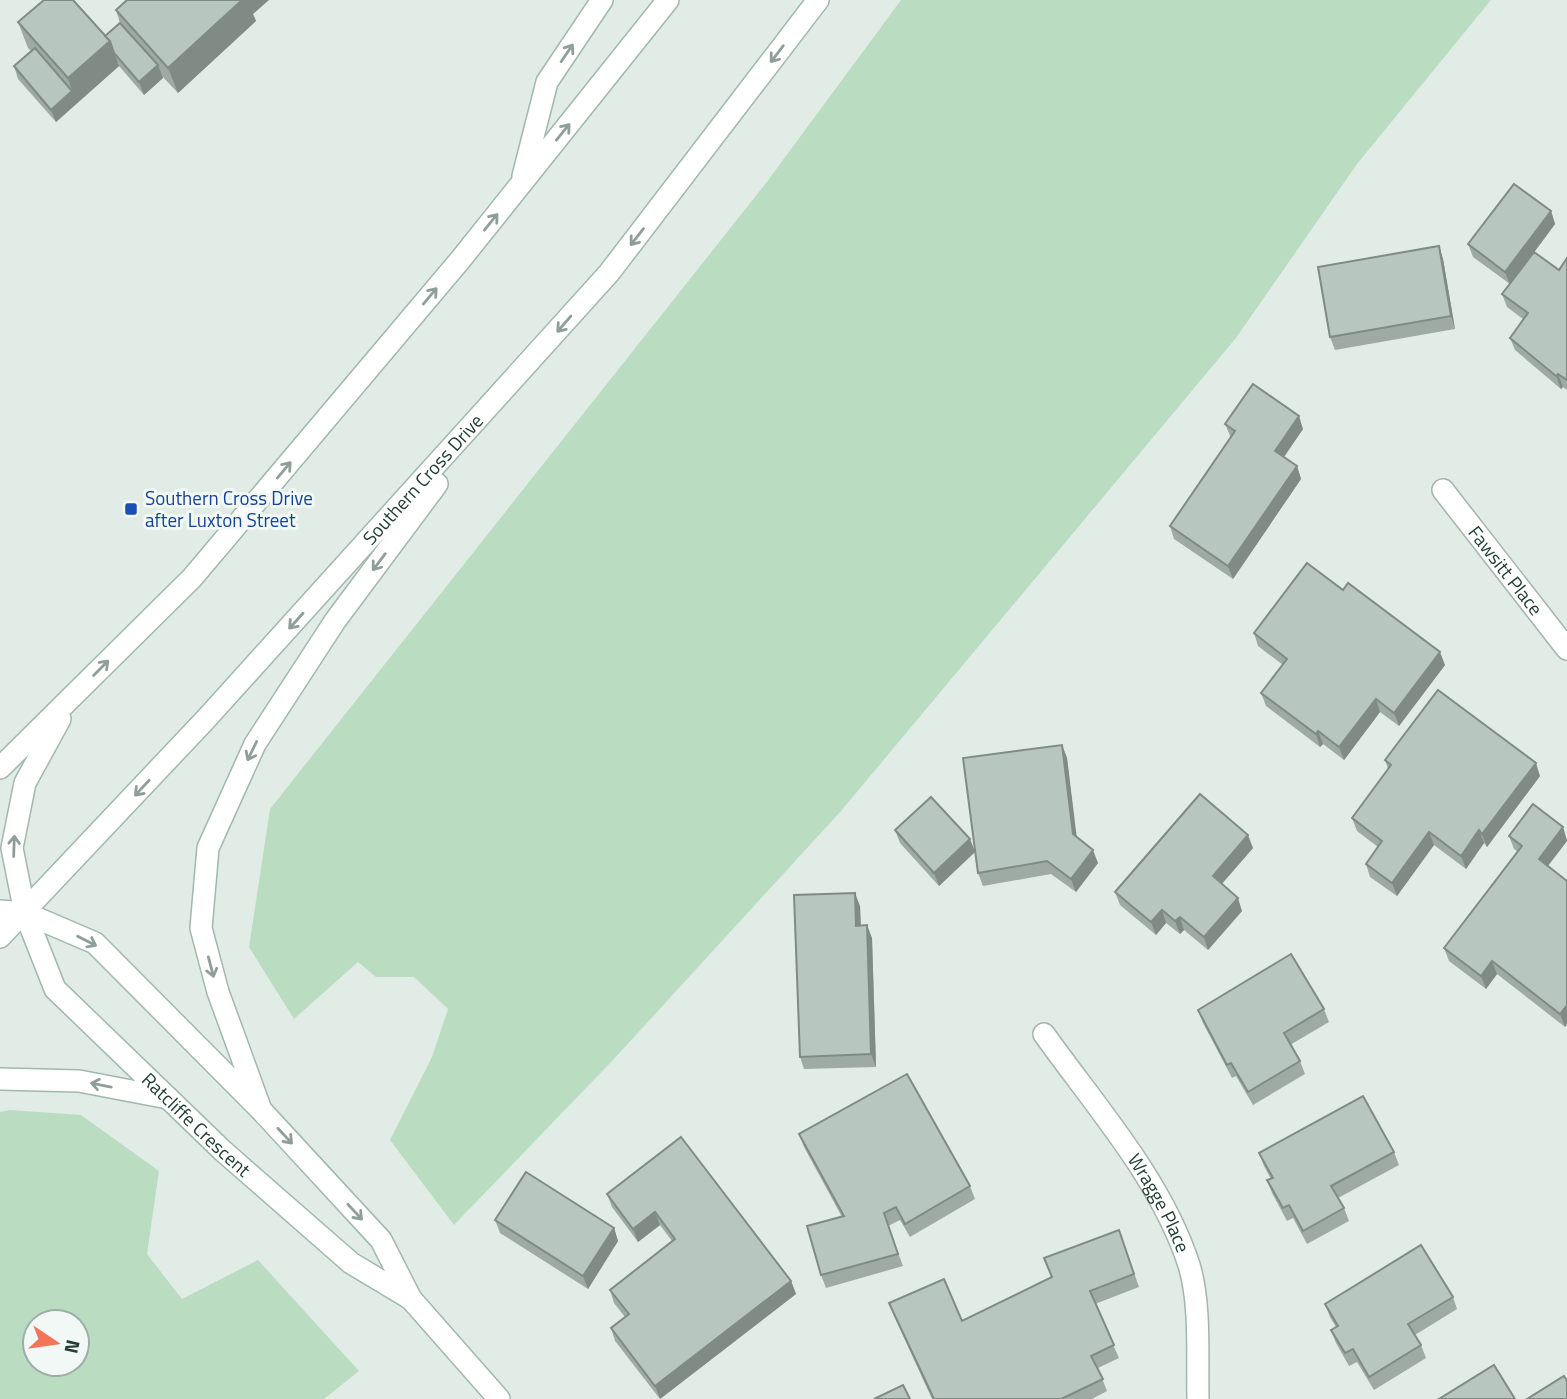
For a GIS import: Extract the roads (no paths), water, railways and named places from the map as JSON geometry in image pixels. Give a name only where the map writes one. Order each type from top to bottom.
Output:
[{"type":"main road","points":[[521,185],[547,82],[602,0]]},
{"type":"main road","points":[[0,768],[192,578],[461,259],[668,0]]},
{"type":"main road","name":"Southern Cross Drive","points":[[0,937],[507,389],[609,273],[818,0]]},
{"type":"main road","points":[[261,1110],[218,992],[201,928],[208,848],[255,744],[327,632],[507,389]]},
{"type":"main road","name":"Fawsitt Place","points":[[1443,489],[1567,649]]},
{"type":"main road","name":"Ratcliffe Crescent","points":[[72,697],[24,783],[12,848],[25,913],[55,989],[223,1151],[351,1263],[411,1299]]},
{"type":"main road","name":"Ratcliffe Crescent","points":[[0,911],[25,913],[95,943],[261,1110],[381,1240],[411,1299],[499,1399]]},
{"type":"main road","name":"Wragge Place","points":[[1044,1034],[1165,1205],[1190,1268],[1197,1333],[1198,1399]]},
{"type":"main road","points":[[0,1079],[79,1081],[168,1098]]},
{"type":"place","name":"Southern Cross Drive after Luxton Street","points":[[131,509]]}]
